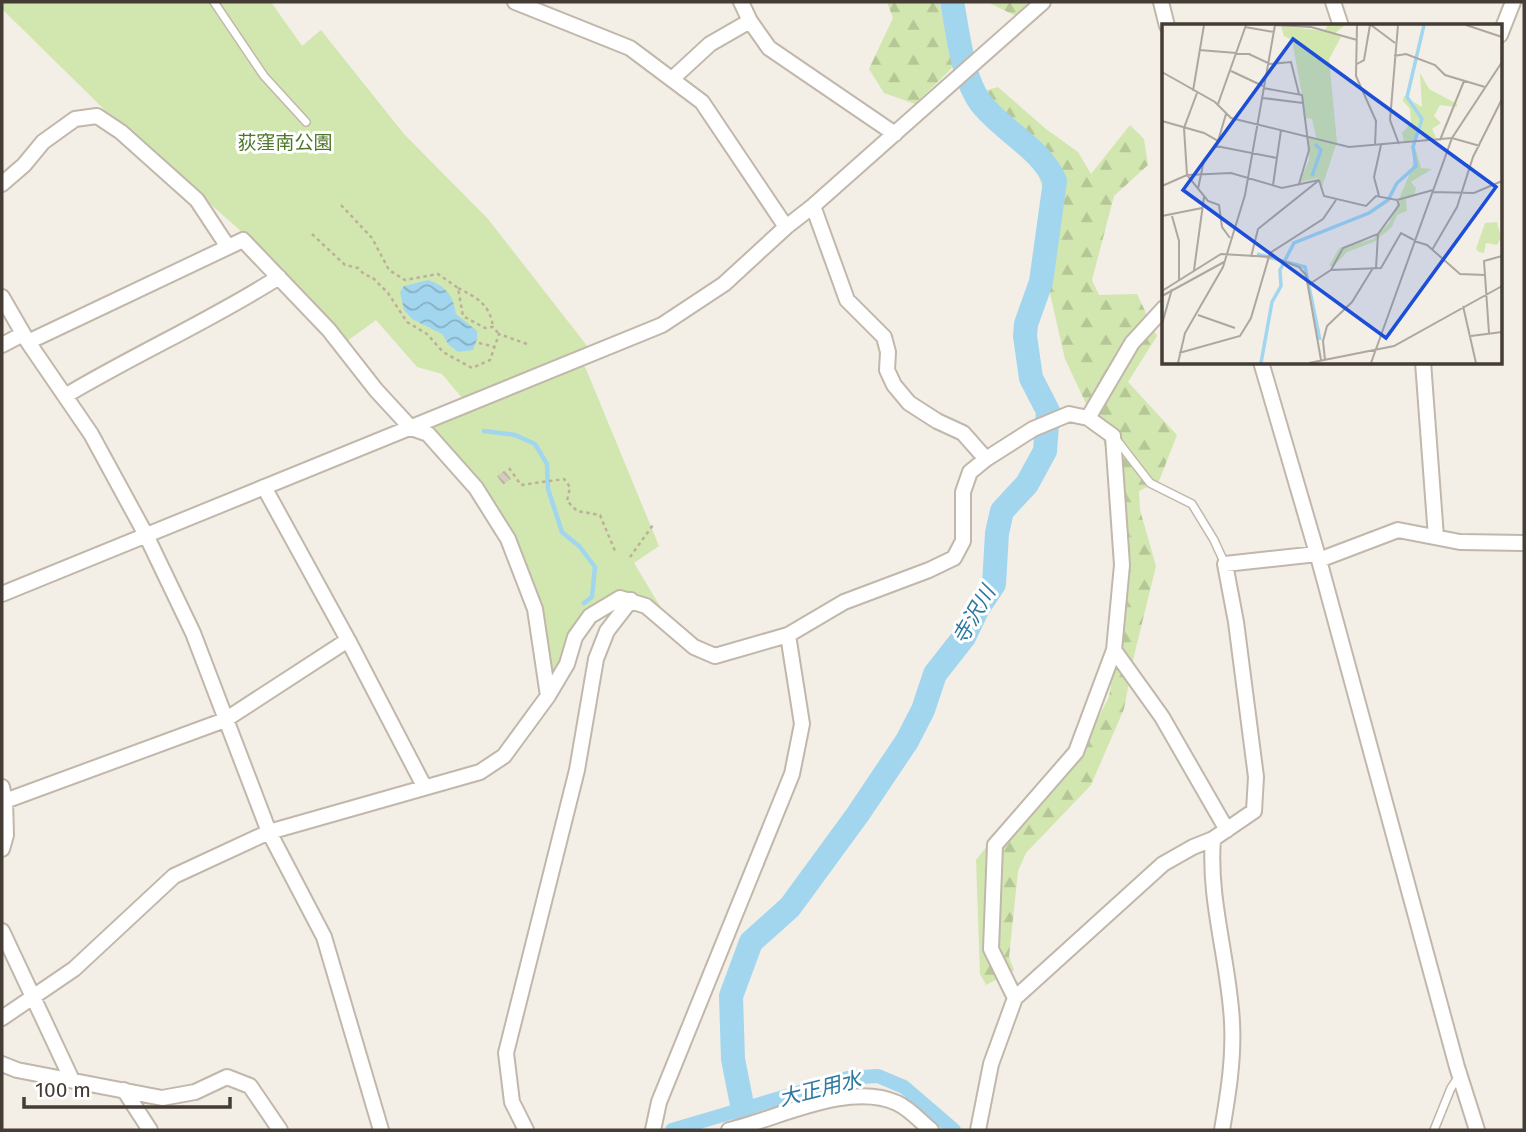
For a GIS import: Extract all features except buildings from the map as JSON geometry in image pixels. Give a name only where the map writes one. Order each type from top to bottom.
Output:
[{"type":"street","points":[[515,2],[630,48],[702,102],[786,227]]},
{"type":"street","points":[[741,2],[769,48],[894,134]]},
{"type":"street","points":[[2,594],[662,325],[724,284],[1043,2]]},
{"type":"street","points":[[1161,2],[1166,24]]},
{"type":"street","points":[[1333,2],[1340,24]]},
{"type":"street","points":[[1502,30],[1513,2]]},
{"type":"street","points":[[672,79],[710,44],[750,20]]},
{"type":"street","points":[[2,184],[43,142],[75,119],[97,116],[121,132],[197,200],[228,247]]},
{"type":"street","points":[[813,206],[847,300],[884,337],[888,352],[887,370],[894,385],[909,403],[937,421],[963,433],[985,458]]},
{"type":"street","points":[[2,345],[26,338],[243,240],[329,330],[376,390],[411,428],[428,433],[476,488],[508,539],[535,609],[548,696]]},
{"type":"street","points":[[65,397],[121,363],[244,299],[279,277]]},
{"type":"street","points":[[2,298],[91,434],[146,535],[192,633],[269,832],[324,937],[381,1130]]},
{"type":"street","points":[[1088,418],[1132,343],[1162,310]]},
{"type":"street","points":[[1262,364],[1477,1130]]},
{"type":"street","points":[[1423,364],[1436,537]]},
{"type":"street","points":[[2,1018],[74,969],[174,876],[269,832],[480,772],[504,756],[568,664],[575,637],[590,616],[620,598],[646,606],[694,647],[715,656],[788,635],[844,602],[954,558],[963,541],[963,492],[970,472],[985,458],[1033,429],[1069,414],[1088,418],[1113,436],[1122,565],[1114,650],[1076,752],[995,845],[991,949],[1015,998]]},
{"type":"street","points":[[264,487],[348,639],[424,786]]},
{"type":"street","points":[[978,1130],[991,1064],[1015,998],[1163,864],[1213,839],[1254,811],[1256,777],[1236,622],[1225,564],[1318,557],[1398,530],[1460,542],[1524,543]]},
{"type":"street","points":[[526,1130],[512,1102],[506,1054],[577,770],[596,659],[607,631],[631,600]]},
{"type":"street","points":[[653,1130],[659,1102],[792,774],[802,724],[788,635]]},
{"type":"street","points":[[2,849],[6,835],[4,794],[225,720],[348,639]]},
{"type":"street","points":[[1114,650],[1162,717],[1227,830]]},
{"type":"street","points":[[1213,839],[1211,866],[1232,1023],[1230,1082],[1222,1130]]},
{"type":"street","points":[[2,931],[72,1080]]},
{"type":"street","points":[[2,1064],[17,1070],[162,1098],[195,1092],[227,1077],[250,1087],[281,1130]]},
{"type":"street","points":[[124,1090],[150,1130]]},
{"type":"street","points":[[731,1130],[792,1110],[843,1098],[870,1097],[896,1102],[907,1108],[931,1130]]},
{"type":"lane","points":[[214,2],[264,76],[306,122]]},
{"type":"lane","points":[[1113,436],[1150,483],[1192,504],[1225,564]]},
{"type":"lane","points":[[1434,1130],[1451,1088],[1460,1076]]},
{"type":"path","points":[[341,205],[372,238],[389,270],[405,280],[438,274],[482,300],[491,316],[493,327],[499,334],[527,344]]},
{"type":"path","points":[[313,234],[345,265],[358,268],[365,275],[372,277],[388,293],[407,322],[426,334],[443,352],[472,368],[490,360],[499,334]]},
{"type":"path","points":[[458,288],[463,316],[485,328],[493,327]]},
{"type":"path","points":[[479,343],[495,347]]},
{"type":"path","points":[[509,468],[521,485],[564,478],[570,487],[567,500],[577,511],[600,515],[615,551]]},
{"type":"path","points":[[631,557],[653,525]]},
{"type":"green space","name":"荻窪南公園","points":[[2,2],[271,2],[302,46],[321,30],[404,134],[488,219],[588,347],[577,353],[659,546],[634,563],[669,621],[648,603],[582,615],[564,662],[552,678],[511,533],[428,430],[473,411],[442,374],[417,367],[376,320],[346,342],[242,232],[118,123],[2,9]]},
{"type":"green space","points":[[887,2],[939,2],[955,65],[915,104],[884,93],[869,69],[893,18]]},
{"type":"green space","points":[[987,2],[1029,2],[1016,16]]},
{"type":"green space","points":[[998,87],[1046,129],[1078,152],[1091,174],[1130,125],[1144,139],[1148,165],[1114,196],[1092,280],[1099,295],[1137,294],[1157,336],[1128,382],[1177,435],[1159,481],[1139,491],[1140,510],[1156,566],[1124,709],[1091,785],[1026,853],[1018,871],[1009,957],[1014,970],[986,985],[980,974],[976,860],[1033,788],[1072,768],[1109,697],[1131,561],[1104,442],[1065,359],[1048,285],[1048,205],[1035,164],[999,130],[984,91]]},
{"type":"water","points":[[428,280],[448,292],[456,314],[477,331],[473,350],[458,352],[442,334],[412,319],[404,310],[400,292],[404,286]]},
{"type":"waterway","name":"寺沢川","points":[[747,1130],[733,1059],[731,996],[751,942],[790,907],[907,741],[923,710],[935,674],[964,637],[978,608],[994,584],[997,533],[1002,511],[1027,484],[1045,451],[1048,411],[1031,378],[1025,336],[1026,324],[1041,282],[1055,181],[1049,169],[1031,149],[999,122],[974,92],[961,54],[952,2]]},
{"type":"waterway","points":[[484,431],[515,435],[535,444],[547,464],[548,489],[562,532],[580,547],[595,567],[592,597],[584,603]]},
{"type":"waterway","name":"大正用水","points":[[672,1130],[848,1078],[878,1076],[904,1087],[954,1130]]}]
